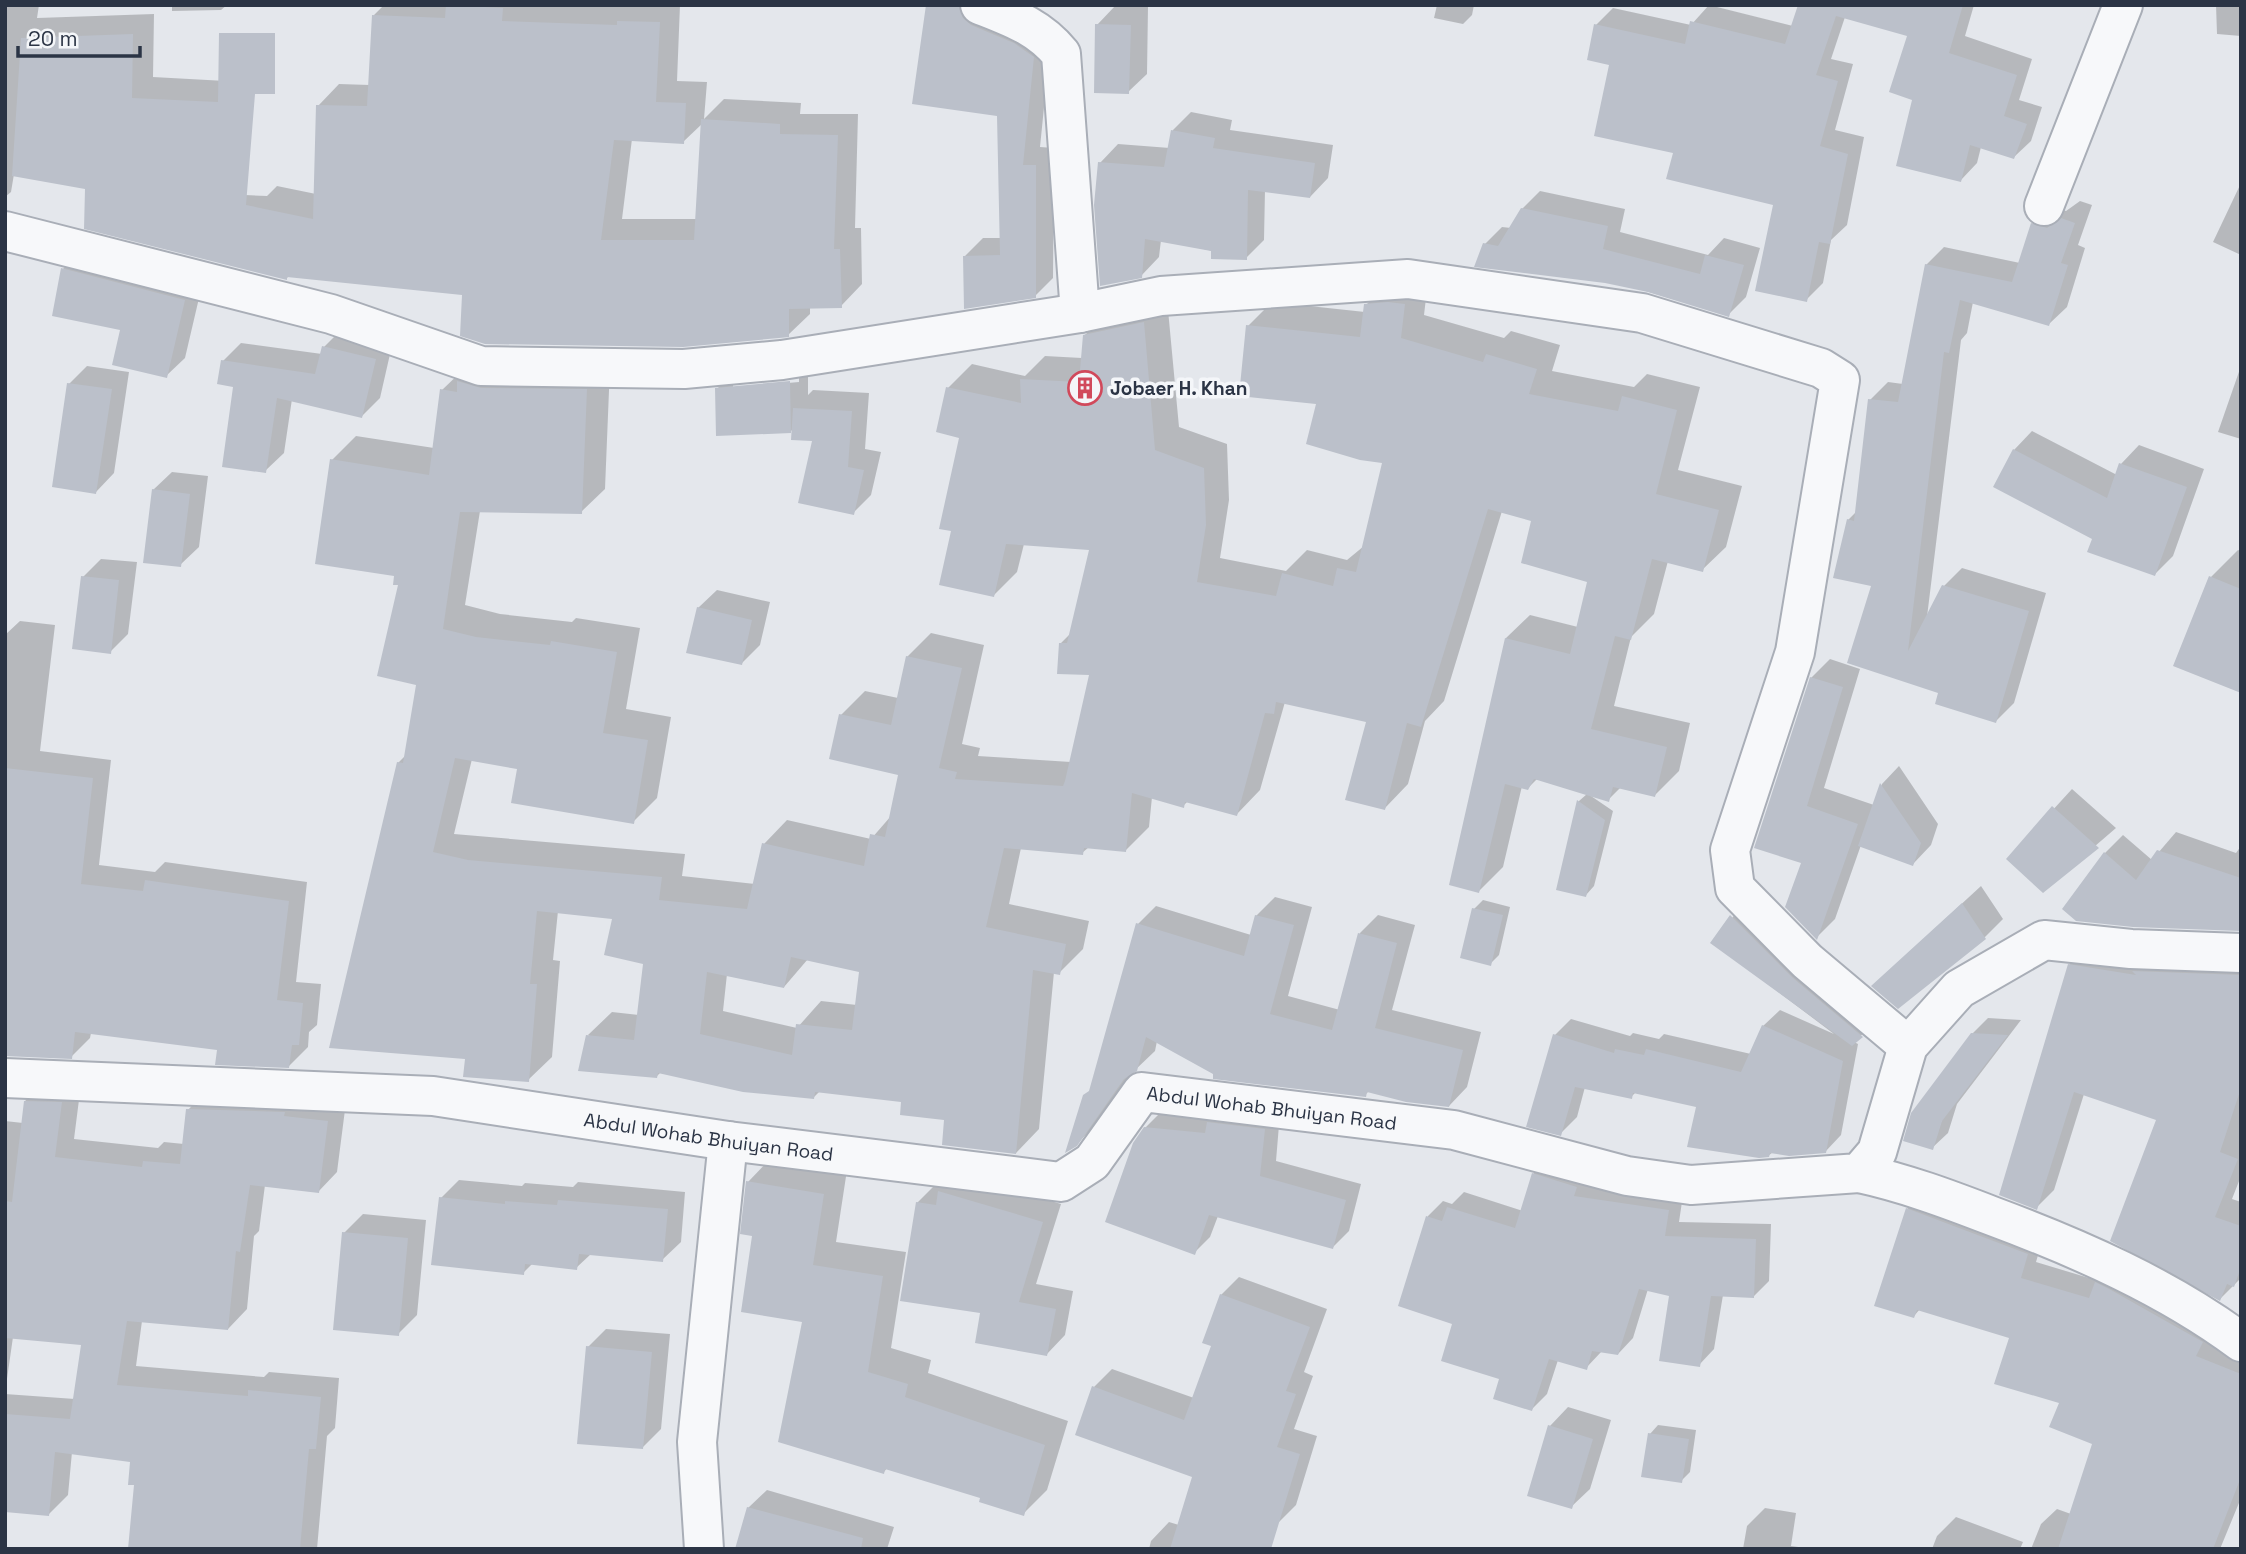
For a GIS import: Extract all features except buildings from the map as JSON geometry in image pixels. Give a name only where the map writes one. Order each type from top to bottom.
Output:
[{"type":"street","points":[[981,5],[1030,25],[1047,37],[1061,54],[1080,313]]},
{"type":"street","points":[[2044,206],[2123,5]]},
{"type":"street","points":[[5,231],[331,314],[481,366],[684,369],[782,360],[1080,313],[1161,296],[1408,279],[1642,313],[1821,368],[1840,380],[1795,652],[1730,850],[1735,888],[1807,961],[1908,1046]]},
{"type":"street","points":[[2241,953],[2131,949],[2044,940],[1959,989],[1908,1046],[1877,1152],[1859,1173],[1903,1182],[2071,1246],[2213,1321],[2241,1342]]},
{"type":"street","name":"Abdul Wohab Bhuiyan Road","points":[[5,1078],[433,1097],[728,1141],[1061,1182],[1092,1162],[1142,1092],[1454,1130],[1627,1176],[1691,1185],[1859,1173]]},
{"type":"street","points":[[704,1549],[697,1442],[728,1141]]},
{"type":"place","name":"Jobaer H. Khan","points":[[1085,388]]}]
